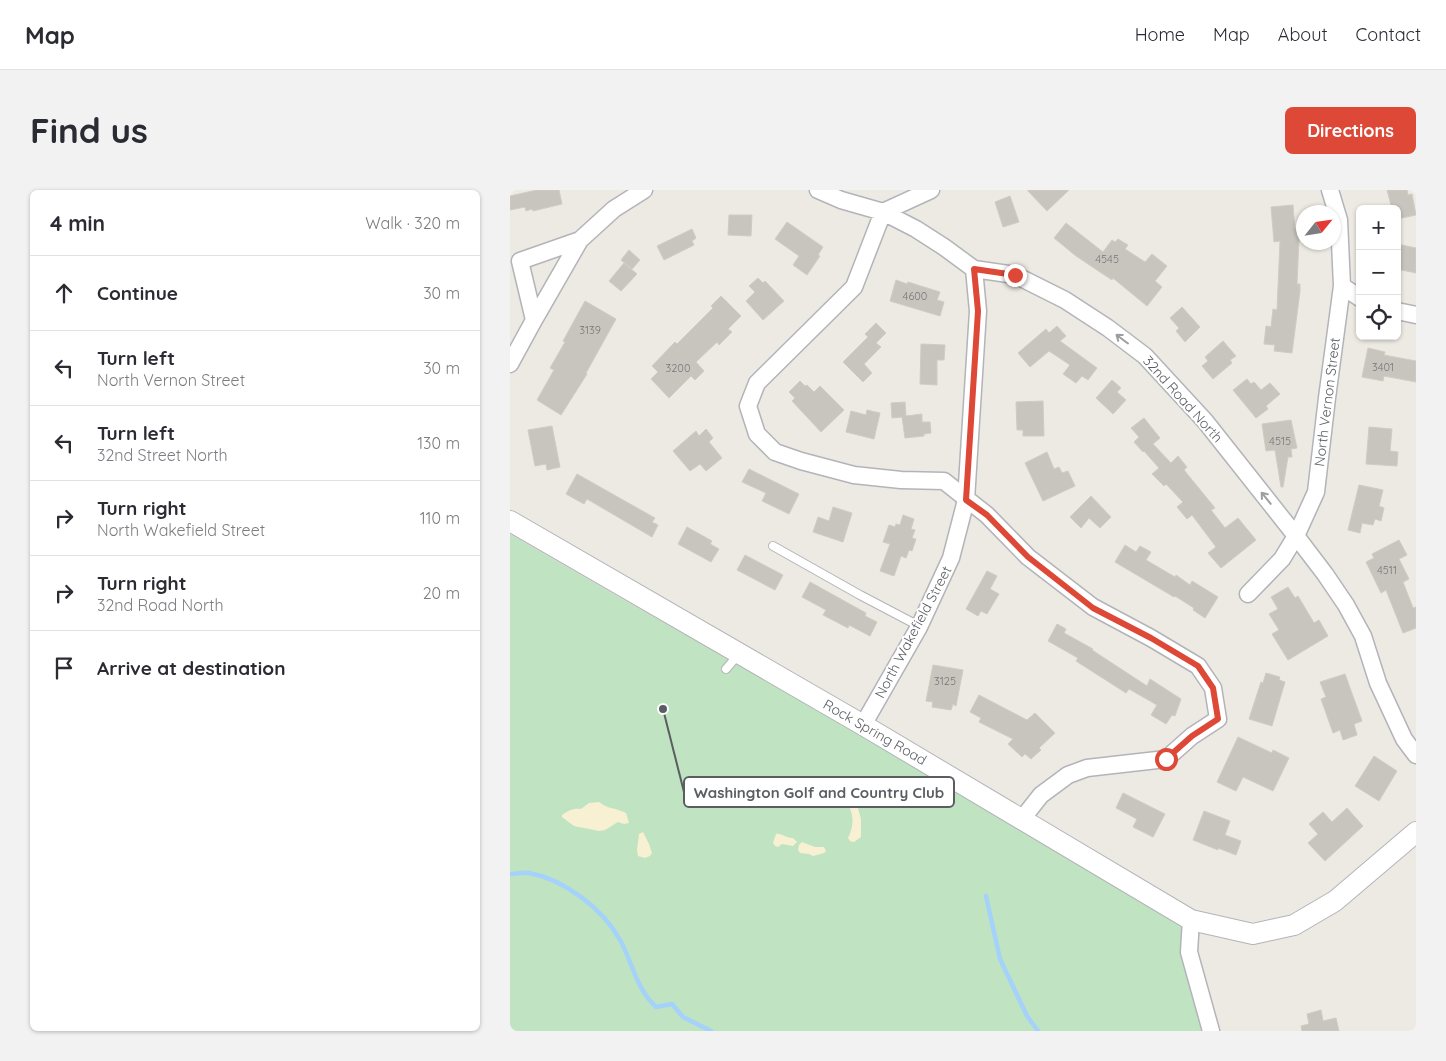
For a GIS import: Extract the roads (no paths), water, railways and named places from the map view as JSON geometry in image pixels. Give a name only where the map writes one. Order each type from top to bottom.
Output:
[{"type":"street","points":[[510,364],[580,240],[614,209],[644,190]]},
{"type":"street","name":"32nd Road North","points":[[818,190],[841,200],[883,212],[916,229],[974,269],[1015,275],[1065,300],[1146,356],[1205,421],[1296,536],[1346,605],[1363,636],[1378,683],[1404,739],[1416,756]]},
{"type":"street","points":[[931,190],[883,212],[854,287],[757,383],[748,406],[757,434],[775,452],[854,475],[901,480],[944,481],[987,515],[1028,557],[1093,608],[1151,638],[1198,666],[1213,688],[1218,719],[1192,736],[1166,759],[1087,768],[1068,775],[1041,795],[1022,819]]},
{"type":"street","name":"North Vernon Street","points":[[1248,594],[1282,559],[1296,536],[1316,492],[1342,286],[1339,220],[1330,190]]},
{"type":"street","points":[[534,320],[515,259],[580,240]]},
{"type":"street","name":"North Wakefield Street","points":[[863,725],[919,626],[952,558],[966,500],[978,311],[974,269]]},
{"type":"street","points":[[1342,286],[1356,295]]},
{"type":"street","points":[[1401,312],[1416,315]]},
{"type":"street","name":"Rock Spring Road","points":[[511,520],[863,725],[1191,920],[1254,934],[1294,925],[1335,901],[1416,832]]},
{"type":"street","points":[[1191,920],[1189,952],[1211,1031]]},
{"type":"lane","points":[[773,546],[919,626]]},
{"type":"lane","points":[[726,669],[740,653]]},
{"type":"waterway","points":[[510,874],[527,873],[542,876],[581,897],[604,917],[613,928],[643,991],[656,1007],[672,1004],[683,1017],[711,1031]]},
{"type":"waterway","points":[[986,896],[1000,959],[1027,1016],[1038,1031]]},
{"type":"place","name":"Washington Golf and Country Club","points":[[663,709]]}]
